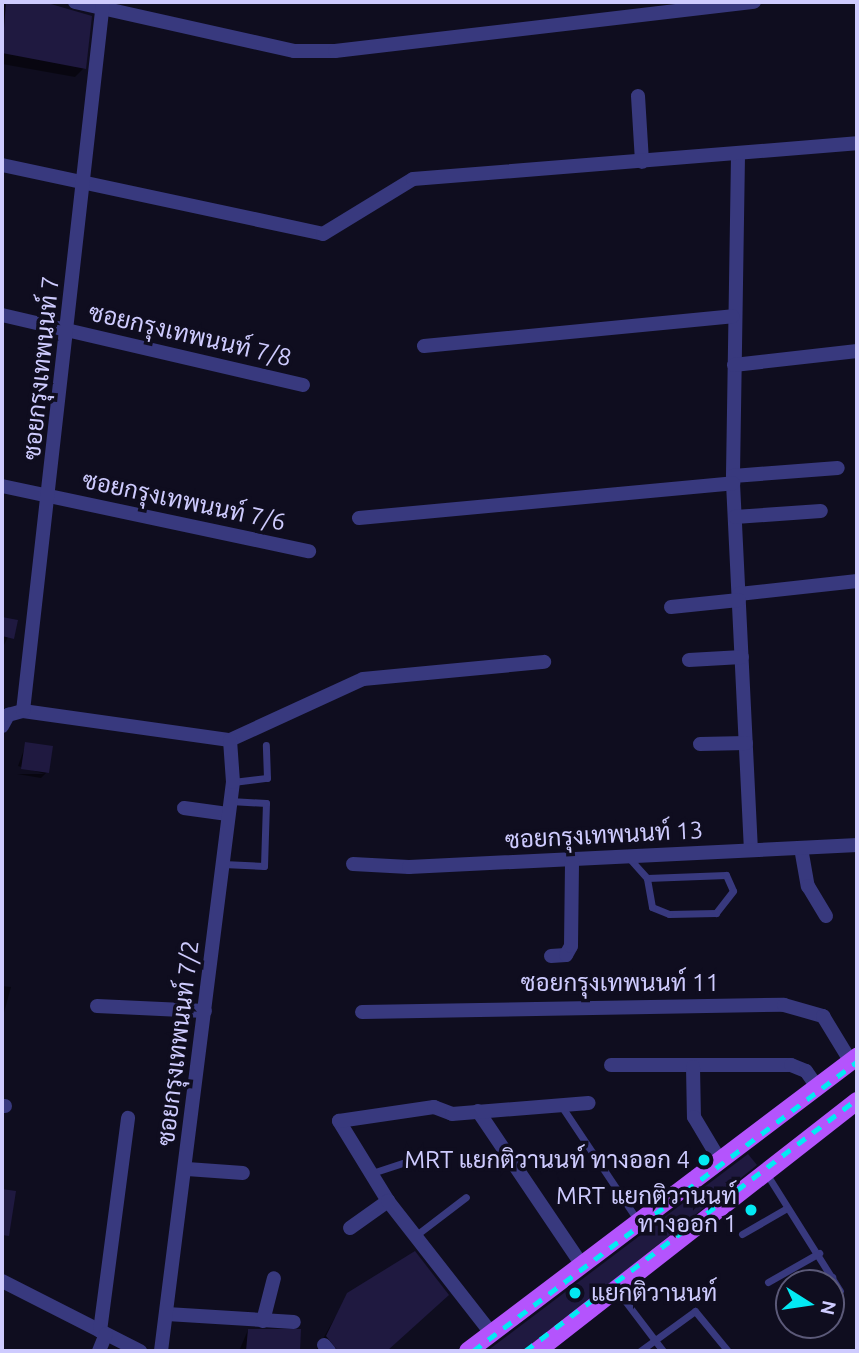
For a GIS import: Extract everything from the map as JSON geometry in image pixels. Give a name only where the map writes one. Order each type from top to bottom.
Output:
[{"type":"main road","points":[[468,1351],[719,1159],[854,1060]]},
{"type":"main road","points":[[537,1351],[613,1286],[857,1101]]},
{"type":"street","points":[[75,2],[103,4],[294,51],[335,51],[754,2]]},
{"type":"street","name":"ซอยกรุงเทพนนท์ 7","points":[[23,711],[50,495],[66,329],[86,183],[103,4]]},
{"type":"street","points":[[638,96],[642,162]]},
{"type":"street","points":[[2,165],[323,234],[389,189],[413,179],[738,156],[857,143]]},
{"type":"street","points":[[738,156],[733,316],[733,480],[751,849]]},
{"type":"street","name":"ซอยกรุงเทพนนท์ 7/8","points":[[2,315],[303,385]]},
{"type":"street","points":[[424,346],[733,316]]},
{"type":"street","points":[[734,365],[857,351]]},
{"type":"street","points":[[359,517],[838,468]]},
{"type":"street","name":"ซอยกรุงเทพนนท์ 7/6","points":[[2,486],[309,551]]},
{"type":"street","points":[[735,517],[821,511]]},
{"type":"street","points":[[671,607],[857,581]]},
{"type":"street","points":[[689,660],[742,657]]},
{"type":"street","points":[[2,726],[8,715],[23,711],[230,740],[363,679],[544,662]]},
{"type":"street","name":"ซอยกรุงเทพนนท์ 7/2","points":[[162,1351],[187,1169],[233,782],[230,740]]},
{"type":"street","points":[[700,744],[746,743]]},
{"type":"street","points":[[184,808],[229,808]]},
{"type":"street","name":"ซอยกรุงเทพนนท์ 13","points":[[353,864],[572,861],[857,845]]},
{"type":"street","points":[[801,848],[808,886],[826,916]]},
{"type":"street","points":[[551,956],[566,955],[571,946],[572,861]]},
{"type":"street","name":"ซอยกรุงเทพนนท์ 11","points":[[362,1012],[784,1005],[823,1016],[854,1060]]},
{"type":"street","points":[[97,1006],[205,1011]]},
{"type":"street","points":[[611,1065],[791,1065],[806,1071],[818,1088]]},
{"type":"street","points":[[693,1067],[694,1117],[719,1159]]},
{"type":"street","points":[[491,1333],[388,1202],[340,1121],[434,1107],[452,1114],[589,1103]]},
{"type":"street","points":[[478,1111],[582,1265]]},
{"type":"street","points":[[99,1351],[128,1118]]},
{"type":"street","points":[[187,1169],[243,1173]]},
{"type":"street","points":[[350,1228],[388,1202]]},
{"type":"street","points":[[262,1321],[274,1278]]},
{"type":"street","points":[[2,1281],[140,1351]]},
{"type":"street","points":[[167,1314],[294,1322]]},
{"type":"lane","points":[[233,782],[267,778],[266,745]]},
{"type":"lane","points":[[222,864],[264,866],[266,803],[229,808]]},
{"type":"lane","points":[[629,858],[647,878],[652,907],[669,914],[716,912],[733,891],[726,875],[647,878]]},
{"type":"lane","points":[[562,1107],[638,1221]]},
{"type":"lane","points":[[369,1174],[421,1157]]},
{"type":"lane","points":[[765,1172],[828,1269]]},
{"type":"lane","points":[[415,1236],[466,1197]]},
{"type":"lane","points":[[742,1234],[787,1208]]},
{"type":"lane","points":[[768,1282],[819,1253]]},
{"type":"lane","points":[[613,1286],[663,1351]]},
{"type":"lane","points":[[640,1351],[698,1312],[727,1351]]},
{"type":"building","points":[[6,2],[44,2],[92,16],[86,69],[2,53]]},
{"type":"building","points":[[2,617],[18,620],[14,639],[2,636]]},
{"type":"building","points":[[25,742],[53,746],[49,773],[21,769]]},
{"type":"building","points":[[748,1154],[757,1165],[526,1351],[487,1351]]},
{"type":"building","points":[[2,1189],[16,1191],[9,1236],[2,1235]]},
{"type":"building","points":[[415,1251],[449,1295],[387,1351],[338,1351],[326,1336],[347,1293]]},
{"type":"building","points":[[248,1329],[301,1329],[300,1351],[246,1351]]},
{"type":"railway","points":[[473,1351],[857,1062]]},
{"type":"railway","points":[[525,1351],[857,1099]]},
{"type":"place","name":"MRT แยกติวานนท์ ทางออก 4","points":[[704,1160]]},
{"type":"place","name":"MRT แยกติวานนท์ ทางออก 1","points":[[751,1210]]},
{"type":"place","name":"แยกติวานนท์","points":[[575,1293]]}]
